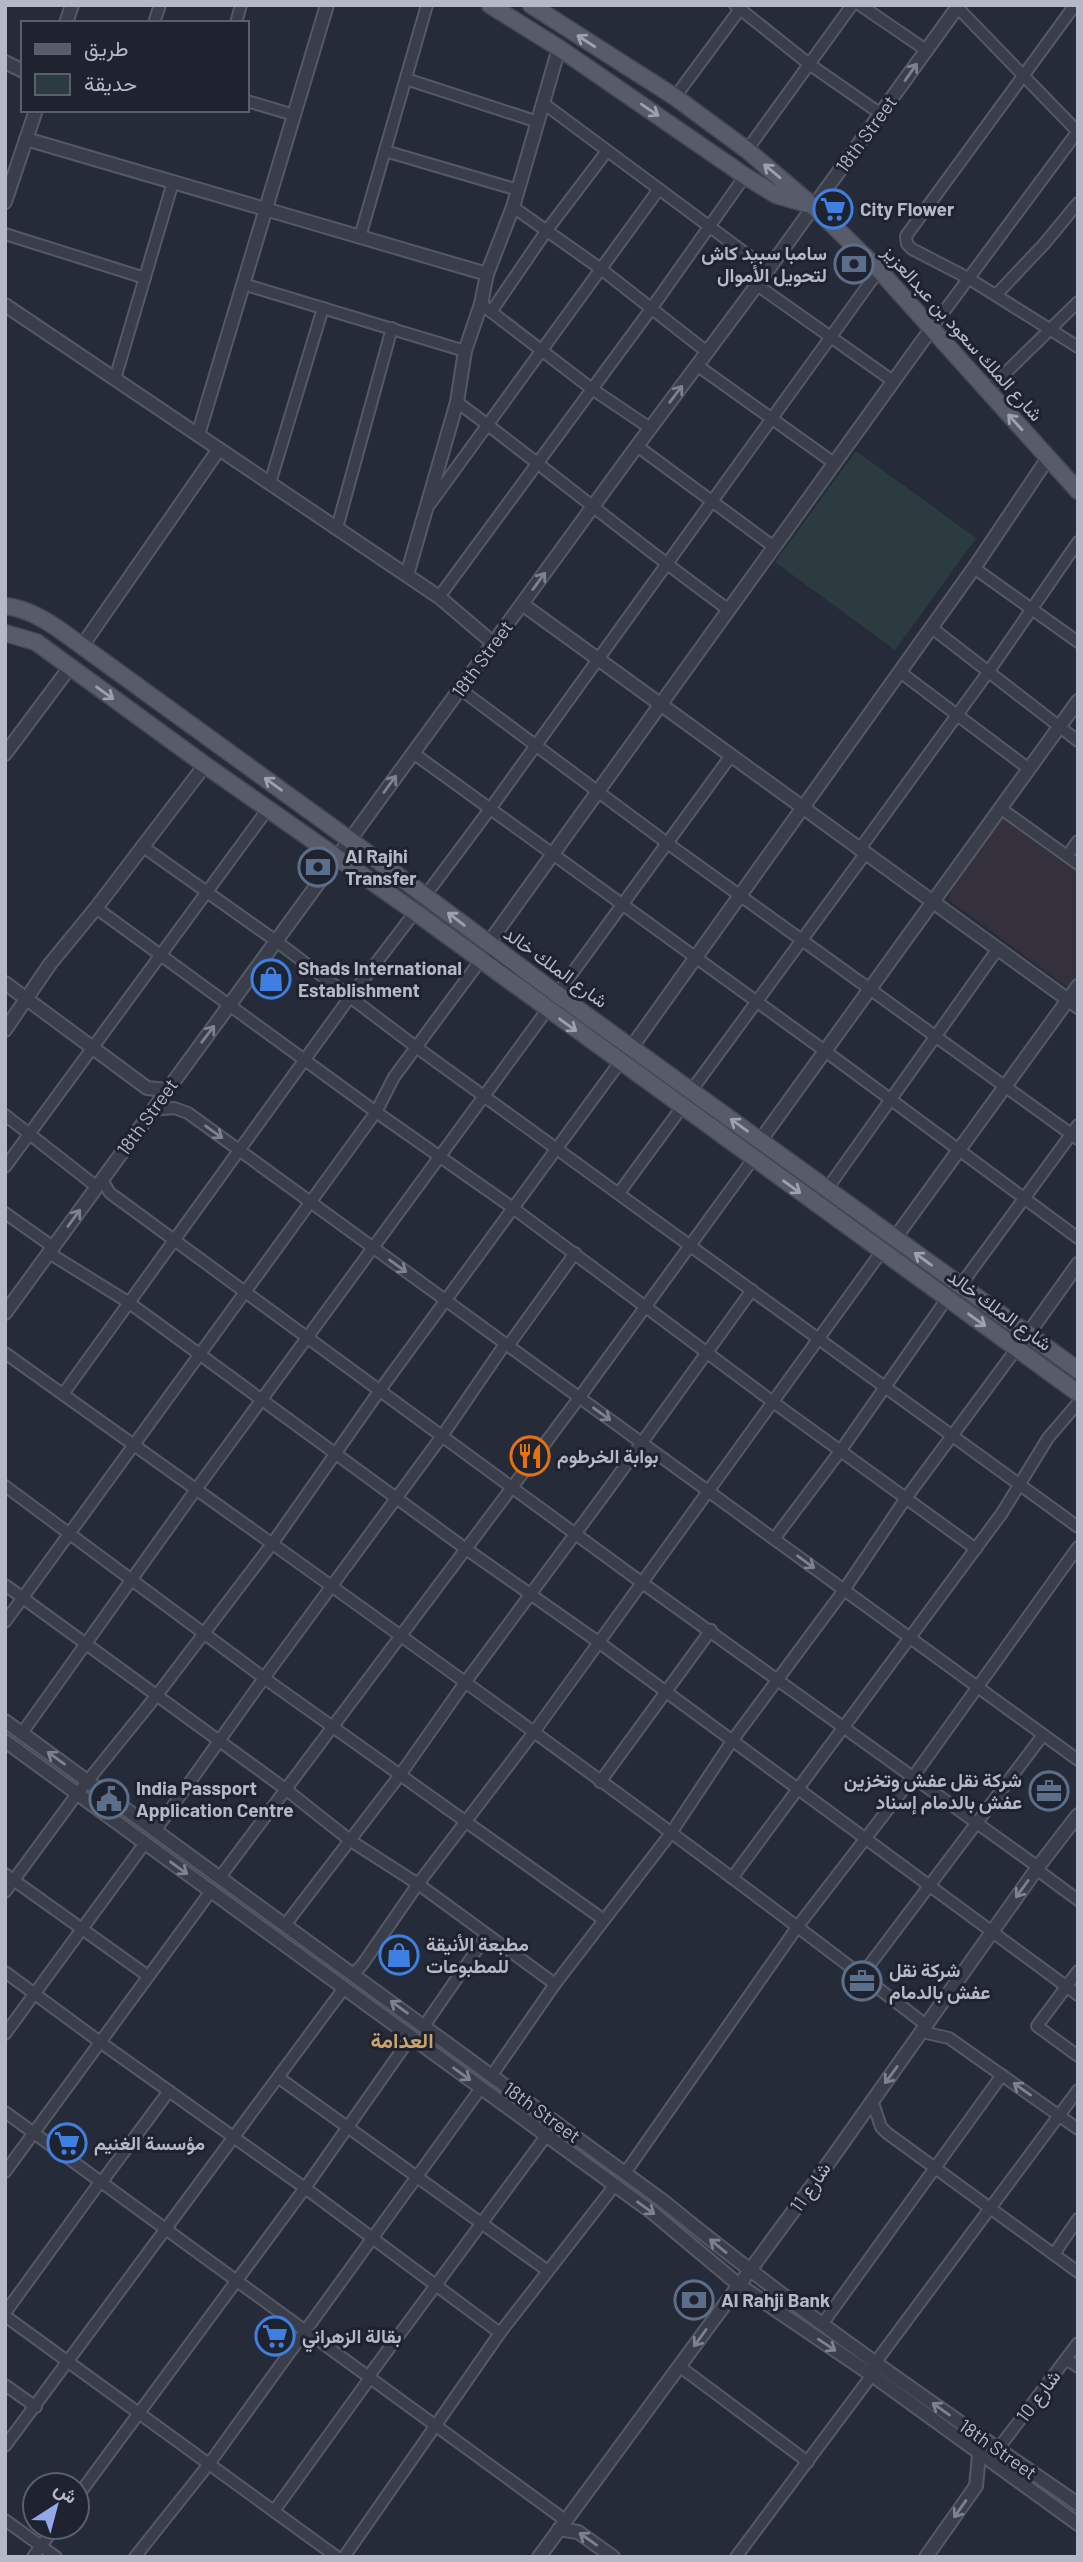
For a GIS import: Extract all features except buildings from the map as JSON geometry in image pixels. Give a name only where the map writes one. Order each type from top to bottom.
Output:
[{"type":"main road","name":"شارع الملك سعود بن عبدالعزيز","points":[[490,5],[559,48],[745,176],[776,195],[813,206]]},
{"type":"main road","name":"شارع الملك سعود بن عبدالعزيز","points":[[537,7],[675,97],[747,150],[813,206],[879,270],[1078,491]]},
{"type":"main road","name":"شارع الملك خالد","points":[[5,606],[47,621],[350,840],[557,995],[1078,1370]]},
{"type":"main road","name":"شارع الملك خالد","points":[[5,633],[36,642],[267,810],[415,912],[1078,1393]]},
{"type":"street","points":[[198,435],[327,5]]},
{"type":"street","points":[[360,237],[427,5]]},
{"type":"street","points":[[747,150],[852,5]]},
{"type":"street","points":[[860,5],[926,50]]},
{"type":"street","points":[[1058,5],[1072,10],[906,236],[907,244],[912,249],[968,278],[1078,347]]},
{"type":"street","points":[[675,97],[739,6],[809,64],[881,114]]},
{"type":"street","points":[[488,944],[893,381],[1078,131],[958,6]]},
{"type":"street","name":"18th Street","points":[[5,1313],[958,6]]},
{"type":"street","points":[[486,308],[487,274],[513,207],[559,48]]},
{"type":"street","points":[[5,62],[21,71]]},
{"type":"street","points":[[406,79],[538,122]]},
{"type":"street","points":[[248,100],[294,114]]},
{"type":"street","points":[[543,103],[768,270]]},
{"type":"street","points":[[5,202],[35,112]]},
{"type":"street","points":[[26,139],[487,274]]},
{"type":"street","points":[[385,151],[518,190]]},
{"type":"street","points":[[407,575],[457,402],[465,351],[486,308],[607,151]]},
{"type":"street","points":[[439,597],[651,309],[745,176]]},
{"type":"street","points":[[115,379],[173,182]]},
{"type":"street","points":[[426,510],[659,190]]},
{"type":"street","points":[[996,295],[1078,203]]},
{"type":"street","points":[[513,207],[601,269],[708,352]]},
{"type":"street","points":[[5,234],[145,278]]},
{"type":"street","points":[[425,896],[879,270]]},
{"type":"street","points":[[243,284],[465,351]]},
{"type":"street","points":[[757,285],[893,381]]},
{"type":"street","points":[[987,391],[1078,302]]},
{"type":"street","points":[[5,305],[439,597],[493,643]]},
{"type":"street","points":[[270,484],[323,308]]},
{"type":"street","points":[[486,308],[541,352],[650,428]]},
{"type":"street","points":[[337,528],[392,328]]},
{"type":"street","points":[[698,366],[834,463]]},
{"type":"street","points":[[457,402],[539,463],[592,508],[729,610]]},
{"type":"street","points":[[637,446],[774,547]]},
{"type":"street","points":[[82,646],[219,449]]},
{"type":"street","points":[[631,1048],[932,628],[1048,458]]},
{"type":"street","points":[[691,1091],[802,940],[1078,542]]},
{"type":"street","points":[[974,568],[1078,642]]},
{"type":"street","points":[[522,604],[1073,1004]]},
{"type":"street","points":[[932,628],[1078,741]]},
{"type":"street","points":[[5,754],[70,667]]},
{"type":"street","points":[[900,672],[1029,769]]},
{"type":"street","points":[[460,689],[870,990],[1076,1133],[960,1286]]},
{"type":"street","points":[[760,1141],[1078,701]]},
{"type":"street","points":[[413,753],[1078,1238]]},
{"type":"street","points":[[5,1622],[376,1112],[394,1077],[480,961],[492,958],[557,995],[730,757]]},
{"type":"street","points":[[5,1030],[50,964],[205,765]]},
{"type":"street","points":[[1000,808],[1078,864]]},
{"type":"street","points":[[5,1167],[267,810]]},
{"type":"street","points":[[1067,856],[1078,841]]},
{"type":"street","points":[[142,846],[1078,1527]]},
{"type":"street","points":[[96,908],[575,1253],[773,1402],[976,1549]]},
{"type":"street","points":[[63,1394],[415,912]]},
{"type":"street","points":[[827,1189],[997,950]]},
{"type":"street","points":[[5,983],[147,1088],[166,1090]]},
{"type":"street","points":[[895,1238],[1005,1086],[1073,1004],[1078,986]]},
{"type":"street","points":[[22,1733],[439,1154],[547,1010]]},
{"type":"street","points":[[5,1892],[10,1878],[157,1695],[272,1544],[380,1390],[620,1062]]},
{"type":"street","points":[[619,1193],[682,1107]]},
{"type":"street","points":[[153,1110],[174,1108],[188,1113],[1078,1760]]},
{"type":"street","points":[[5,1115],[575,1534],[978,1822],[1078,1900]]},
{"type":"street","points":[[220,1877],[284,1788],[579,1398],[753,1159]]},
{"type":"street","points":[[5,1213],[51,1250],[128,1302],[261,1401],[597,1641],[1078,1994]]},
{"type":"street","points":[[353,1974],[534,1732],[597,1641],[882,1251]]},
{"type":"street","points":[[155,1831],[575,1253]]},
{"type":"street","points":[[1028,1334],[1078,1264]]},
{"type":"street","points":[[285,1925],[400,1775],[752,1290]]},
{"type":"street","points":[[774,1539],[841,1450],[948,1297]]},
{"type":"street","points":[[492,2075],[555,1984],[671,1833],[732,1741],[844,1590],[906,1498],[1017,1349]]},
{"type":"street","points":[[5,1353],[197,1488],[798,1926],[862,1975],[924,2029],[949,2038],[1078,2129]]},
{"type":"street","points":[[732,1878],[1002,1513],[1047,1438],[1078,1403]]},
{"type":"street","points":[[5,1486],[264,1678],[604,1920]]},
{"type":"street","points":[[625,2173],[798,1926],[867,1840],[1078,1547]]},
{"type":"street","points":[[5,1585],[284,1788],[351,1840],[418,1884],[555,1984]]},
{"type":"street","points":[[600,1782],[711,1630]]},
{"type":"street","name":"18th Street","points":[[5,1721],[663,2201],[750,2271],[823,2323],[874,2369],[1078,2504]]},
{"type":"street","points":[[862,1975],[1043,1735]]},
{"type":"street","points":[[7,1746],[145,1843],[614,2185],[674,2230],[739,2285],[874,2369],[979,2455],[1078,2524]]},
{"type":"street","name":"شارع 11","points":[[540,2557],[750,2271],[1037,1868],[1078,1815]]},
{"type":"street","points":[[5,2035],[145,1843]]},
{"type":"street","points":[[10,1878],[148,1976]]},
{"type":"street","points":[[5,2172],[211,1891]]},
{"type":"street","points":[[424,2026],[487,1935]]},
{"type":"street","points":[[1078,1971],[1037,2026],[1078,2056]]},
{"type":"street","points":[[5,1972],[305,2188],[500,2333]]},
{"type":"street","points":[[6,2444],[167,2231],[344,1988]]},
{"type":"street","points":[[91,2478],[305,2188],[411,2037]]},
{"type":"street","points":[[823,2323],[1002,2075]]},
{"type":"street","points":[[279,2078],[548,2271]]},
{"type":"street","points":[[135,2557],[209,2464],[481,2088]]},
{"type":"street","points":[[736,2557],[1078,2090]]},
{"type":"street","points":[[169,2091],[5,2314],[337,2557]]},
{"type":"street","points":[[872,2100],[881,2127],[1078,2272]]},
{"type":"street","points":[[5,2112],[436,2426],[562,2524],[613,2557]]},
{"type":"street","points":[[274,2511],[546,2136]]},
{"type":"street","points":[[344,2557],[500,2333],[614,2185]]},
{"type":"street","points":[[1054,2254],[1078,2219]]},
{"type":"street","name":"شارع 10","points":[[998,2449],[1078,2343]]},
{"type":"street","points":[[1066,2359],[1078,2367]]},
{"type":"street","points":[[679,2366],[808,2462]]},
{"type":"street","points":[[5,2385],[36,2407]]},
{"type":"street","points":[[926,2557],[976,2486],[979,2455]]},
{"type":"street","points":[[5,2520],[56,2557]]},
{"type":"street","points":[[33,2557],[45,2541]]},
{"type":"shaded area","points":[[1003,818],[1078,870],[1078,976],[1068,986],[949,900],[951,888]]},
{"type":"green space","points":[[856,451],[976,538],[895,650],[775,562]]},
{"type":"place","name":"City Flower","points":[[833,209]]},
{"type":"place","name":"سامبا سبيد كاش لتحويل الأموال","points":[[854,264]]},
{"type":"place","name":"Al Rajhi Transfer","points":[[318,867]]},
{"type":"place","name":"Shads International Establishment","points":[[271,979]]},
{"type":"place","name":"بوابة الخرطوم","points":[[530,1456]]},
{"type":"place","name":"شركة نقل عفش وتخزين عفش بالدمام إسناد","points":[[1049,1791]]},
{"type":"place","name":"India Passport Application Centre","points":[[109,1799]]},
{"type":"place","name":"مطبعة الأنيقة للمطبوعات","points":[[399,1955]]},
{"type":"place","name":"شركة نقل عفش بالدمام","points":[[862,1981]]},
{"type":"place","name":"مؤسسة الغنيم","points":[[67,2143]]},
{"type":"place","name":"Al Rahji Bank","points":[[694,2300]]},
{"type":"place","name":"بقالة الزهراني","points":[[275,2336]]},
{"type":"district","name":"العدامة","points":[[402,2041]]}]
